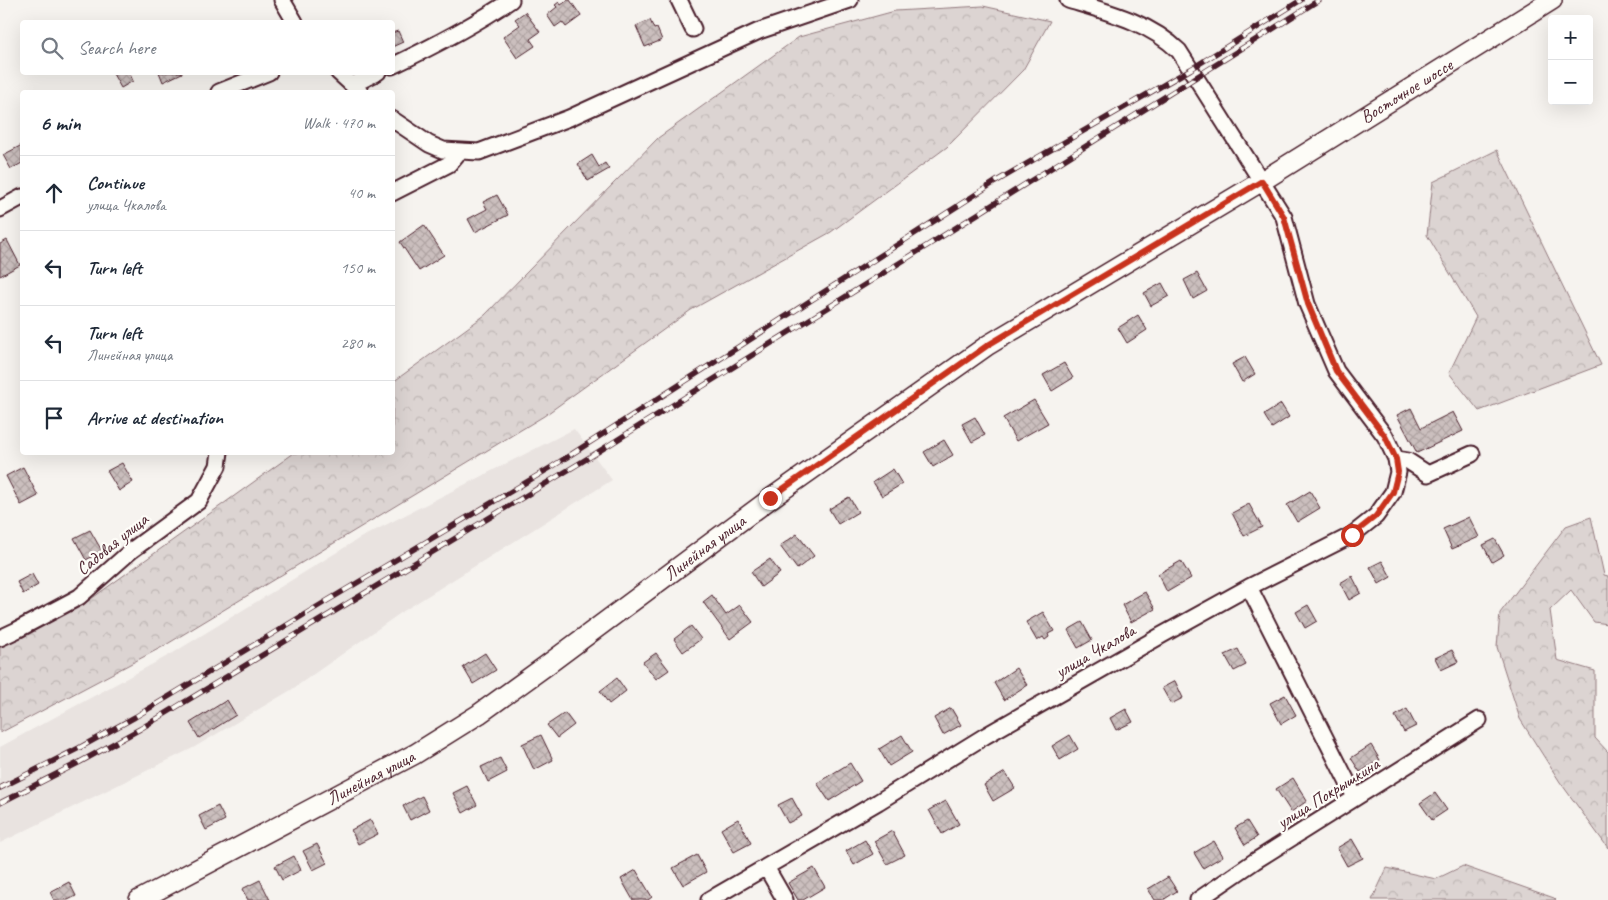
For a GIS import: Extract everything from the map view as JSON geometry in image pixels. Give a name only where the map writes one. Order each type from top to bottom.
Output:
[{"type":"main road","name":"Восточное шоссе","points":[[1262,181],[1552,0]]},
{"type":"main road","name":"Линейная улица","points":[[139,900],[415,754],[471,719],[547,665],[770,498],[988,345],[1262,181]]},
{"type":"street","points":[[282,0],[294,20]]},
{"type":"street","points":[[395,65],[445,41],[511,0]]},
{"type":"street","points":[[679,0],[693,29]]},
{"type":"street","points":[[395,121],[429,144],[443,150],[479,152],[569,118],[759,32],[850,0]]},
{"type":"street","points":[[1068,0],[1107,11],[1139,23],[1166,39],[1179,51],[1284,217],[1308,304],[1336,371],[1385,436],[1396,459],[1408,461],[1428,474],[1472,454]]},
{"type":"street","points":[[224,90],[262,75]]},
{"type":"street","points":[[341,75],[356,89],[374,75]]},
{"type":"street","points":[[395,192],[450,164],[460,152]]},
{"type":"street","points":[[0,209],[20,198]]},
{"type":"street","name":"Садовая улица","points":[[0,638],[79,597],[132,550],[199,501],[218,466],[220,455]]},
{"type":"street","name":"улица Чкалова","points":[[709,900],[878,802],[985,736],[1250,586],[1352,535],[1376,516],[1393,492],[1398,472],[1396,459]]},
{"type":"street","points":[[1250,586],[1356,797]]},
{"type":"street","name":"улица Покрышкина","points":[[1198,900],[1255,861],[1479,720]]},
{"type":"street","points":[[766,867],[785,900]]},
{"type":"shaded area","points":[[574,429],[612,480],[402,612],[291,690],[193,748],[0,843],[0,747],[173,653],[360,538]]},
{"type":"green space","points":[[983,6],[1050,21],[1023,70],[947,147],[831,232],[691,310],[544,416],[164,646],[0,733],[0,643],[84,604],[291,455],[395,455],[395,381],[485,315],[658,138],[799,37],[895,11]]},
{"type":"green space","points":[[1497,150],[1601,365],[1479,411],[1449,373],[1476,317],[1427,235],[1433,182]]},
{"type":"green space","points":[[1591,517],[1604,575],[1608,576],[1608,624],[1594,622],[1571,590],[1550,610],[1557,660],[1595,671],[1595,738],[1608,752],[1608,848],[1560,782],[1520,719],[1497,647],[1500,613],[1566,526]]},
{"type":"green space","points":[[1463,866],[1556,900],[1372,900],[1387,868],[1436,879]]},
{"type":"building","points":[[570,0],[581,16],[566,27],[562,22],[555,27],[547,15],[557,7],[555,5],[559,2],[561,5]]},
{"type":"building","points":[[525,12],[540,32],[530,39],[535,46],[517,58],[503,37],[520,25],[515,19]]},
{"type":"building","points":[[650,20],[654,29],[657,28],[662,40],[645,47],[636,26]]},
{"type":"building","points":[[398,31],[403,42],[395,46],[395,32]]},
{"type":"building","points":[[114,75],[130,75],[133,81],[121,88]]},
{"type":"building","points":[[160,75],[178,75],[163,82]]},
{"type":"building","points":[[20,146],[20,164],[11,169],[3,155]]},
{"type":"building","points":[[592,155],[599,167],[605,163],[609,169],[588,181],[578,164]]},
{"type":"building","points":[[497,195],[508,215],[475,232],[468,219],[487,209],[483,202]]},
{"type":"building","points":[[424,225],[444,255],[419,271],[400,242]]},
{"type":"building","points":[[7,240],[20,265],[0,276],[0,244]]},
{"type":"building","points":[[1197,273],[1207,291],[1193,299],[1184,280]]},
{"type":"building","points":[[1162,283],[1169,296],[1151,306],[1144,293]]},
{"type":"building","points":[[1138,315],[1147,330],[1127,343],[1118,328]]},
{"type":"building","points":[[1245,357],[1255,374],[1242,382],[1232,364]]},
{"type":"building","points":[[1064,363],[1073,378],[1052,391],[1043,375]]},
{"type":"building","points":[[1034,400],[1048,423],[1016,441],[1003,418]]},
{"type":"building","points":[[1281,404],[1289,417],[1272,428],[1264,415]]},
{"type":"building","points":[[1411,408],[1421,428],[1453,412],[1463,431],[1417,453],[1397,415]]},
{"type":"building","points":[[975,417],[985,435],[972,442],[962,424]]},
{"type":"building","points":[[944,440],[953,455],[933,467],[924,452]]},
{"type":"building","points":[[122,463],[133,482],[119,491],[107,471]]},
{"type":"building","points":[[23,467],[38,496],[21,505],[6,476]]},
{"type":"building","points":[[893,469],[902,484],[882,496],[873,482]]},
{"type":"building","points":[[1310,491],[1320,508],[1297,522],[1287,505]]},
{"type":"building","points":[[849,497],[858,512],[838,524],[829,509]]},
{"type":"building","points":[[1249,504],[1262,527],[1244,536],[1232,513]]},
{"type":"building","points":[[1469,517],[1479,537],[1452,549],[1443,529]]},
{"type":"building","points":[[90,530],[102,551],[86,560],[74,538]]},
{"type":"building","points":[[797,534],[814,556],[797,569],[780,546]]},
{"type":"building","points":[[1495,539],[1504,555],[1492,562],[1483,545]]},
{"type":"building","points":[[770,559],[780,573],[761,587],[751,572]]},
{"type":"building","points":[[1181,561],[1191,578],[1167,592],[1158,574]]},
{"type":"building","points":[[1382,561],[1391,577],[1379,584],[1370,567]]},
{"type":"building","points":[[32,574],[38,585],[23,594],[17,582]]},
{"type":"building","points":[[1352,576],[1361,593],[1349,600],[1340,583]]},
{"type":"building","points":[[1145,592],[1155,609],[1131,622],[1122,605]]},
{"type":"building","points":[[712,595],[726,615],[740,605],[753,622],[730,639],[703,602]]},
{"type":"building","points":[[1308,605],[1317,621],[1305,628],[1296,612]]},
{"type":"building","points":[[1043,612],[1054,631],[1048,634],[1049,637],[1045,640],[1043,637],[1037,641],[1026,622]]},
{"type":"building","points":[[1082,622],[1092,640],[1078,648],[1068,630]]},
{"type":"building","points":[[691,626],[701,639],[683,652],[674,639]]},
{"type":"building","points":[[1238,649],[1246,665],[1234,671],[1225,655]]},
{"type":"building","points":[[1452,650],[1458,662],[1441,670],[1435,658]]},
{"type":"building","points":[[485,653],[496,670],[473,684],[463,667]]},
{"type":"building","points":[[656,653],[669,670],[656,679],[643,662]]},
{"type":"building","points":[[1016,668],[1027,685],[1004,700],[994,683]]},
{"type":"building","points":[[617,678],[626,691],[609,704],[600,691]]},
{"type":"building","points":[[1175,681],[1183,698],[1171,704],[1162,688]]},
{"type":"building","points":[[1285,695],[1296,715],[1281,724],[1270,703]]},
{"type":"building","points":[[227,700],[236,715],[199,738],[190,723]]},
{"type":"building","points":[[951,708],[961,725],[943,735],[934,718]]},
{"type":"building","points":[[1126,709],[1133,722],[1116,730],[1110,718]]},
{"type":"building","points":[[1407,709],[1416,726],[1404,732],[1395,716]]},
{"type":"building","points":[[565,713],[574,725],[557,738],[547,725]]},
{"type":"building","points":[[541,735],[553,760],[534,770],[522,744]]},
{"type":"building","points":[[902,735],[912,752],[889,766],[879,749]]},
{"type":"building","points":[[1070,735],[1078,749],[1060,760],[1052,746]]},
{"type":"building","points":[[1371,745],[1380,760],[1360,772],[1351,758]]},
{"type":"building","points":[[500,758],[507,772],[488,782],[481,767]]},
{"type":"building","points":[[850,763],[861,781],[829,801],[817,783]]},
{"type":"building","points":[[1005,772],[1015,788],[993,801],[984,785]]},
{"type":"building","points":[[1293,778],[1307,801],[1291,812],[1276,789]]},
{"type":"building","points":[[467,786],[477,805],[463,813],[453,793]]},
{"type":"building","points":[[1435,793],[1447,810],[1432,820],[1420,803]]},
{"type":"building","points":[[422,796],[429,810],[410,820],[403,806]]},
{"type":"building","points":[[792,798],[802,816],[788,823],[778,805]]},
{"type":"building","points":[[946,801],[959,824],[942,834],[929,810]]},
{"type":"building","points":[[218,806],[225,820],[206,830],[199,816]]},
{"type":"building","points":[[738,819],[751,843],[734,852],[721,829]]},
{"type":"building","points":[[370,820],[378,834],[358,844],[351,830]]},
{"type":"building","points":[[1247,821],[1257,837],[1245,845],[1235,828]]},
{"type":"building","points":[[892,831],[905,855],[887,864],[874,841]]},
{"type":"building","points":[[1352,839],[1363,858],[1347,866],[1337,848]]},
{"type":"building","points":[[865,840],[873,854],[854,865],[846,851]]},
{"type":"building","points":[[1214,841],[1223,856],[1203,868],[1194,853]]},
{"type":"building","points":[[317,844],[327,863],[313,870],[303,851]]},
{"type":"building","points":[[697,855],[706,872],[683,885],[673,868]]},
{"type":"building","points":[[294,856],[301,870],[282,880],[275,866]]},
{"type":"building","points":[[814,868],[825,887],[803,900],[798,900],[788,883]]},
{"type":"building","points":[[636,870],[652,897],[648,900],[633,900],[621,879]]},
{"type":"building","points":[[1168,877],[1177,891],[1163,900],[1155,900],[1148,889]]},
{"type":"building","points":[[260,880],[270,900],[248,900],[242,889]]},
{"type":"building","points":[[69,882],[76,896],[68,900],[54,900],[50,892]]},
{"type":"railway","points":[[0,788],[135,717],[550,468],[995,182],[1191,69],[1301,0]]},
{"type":"railway","points":[[0,803],[140,729],[593,455],[1319,0]]},
{"type":"route","points":[[770,498],[988,345],[1262,181],[1284,217],[1308,304],[1336,371],[1385,436],[1396,459],[1398,472],[1393,492],[1376,516],[1352,535]]}]
